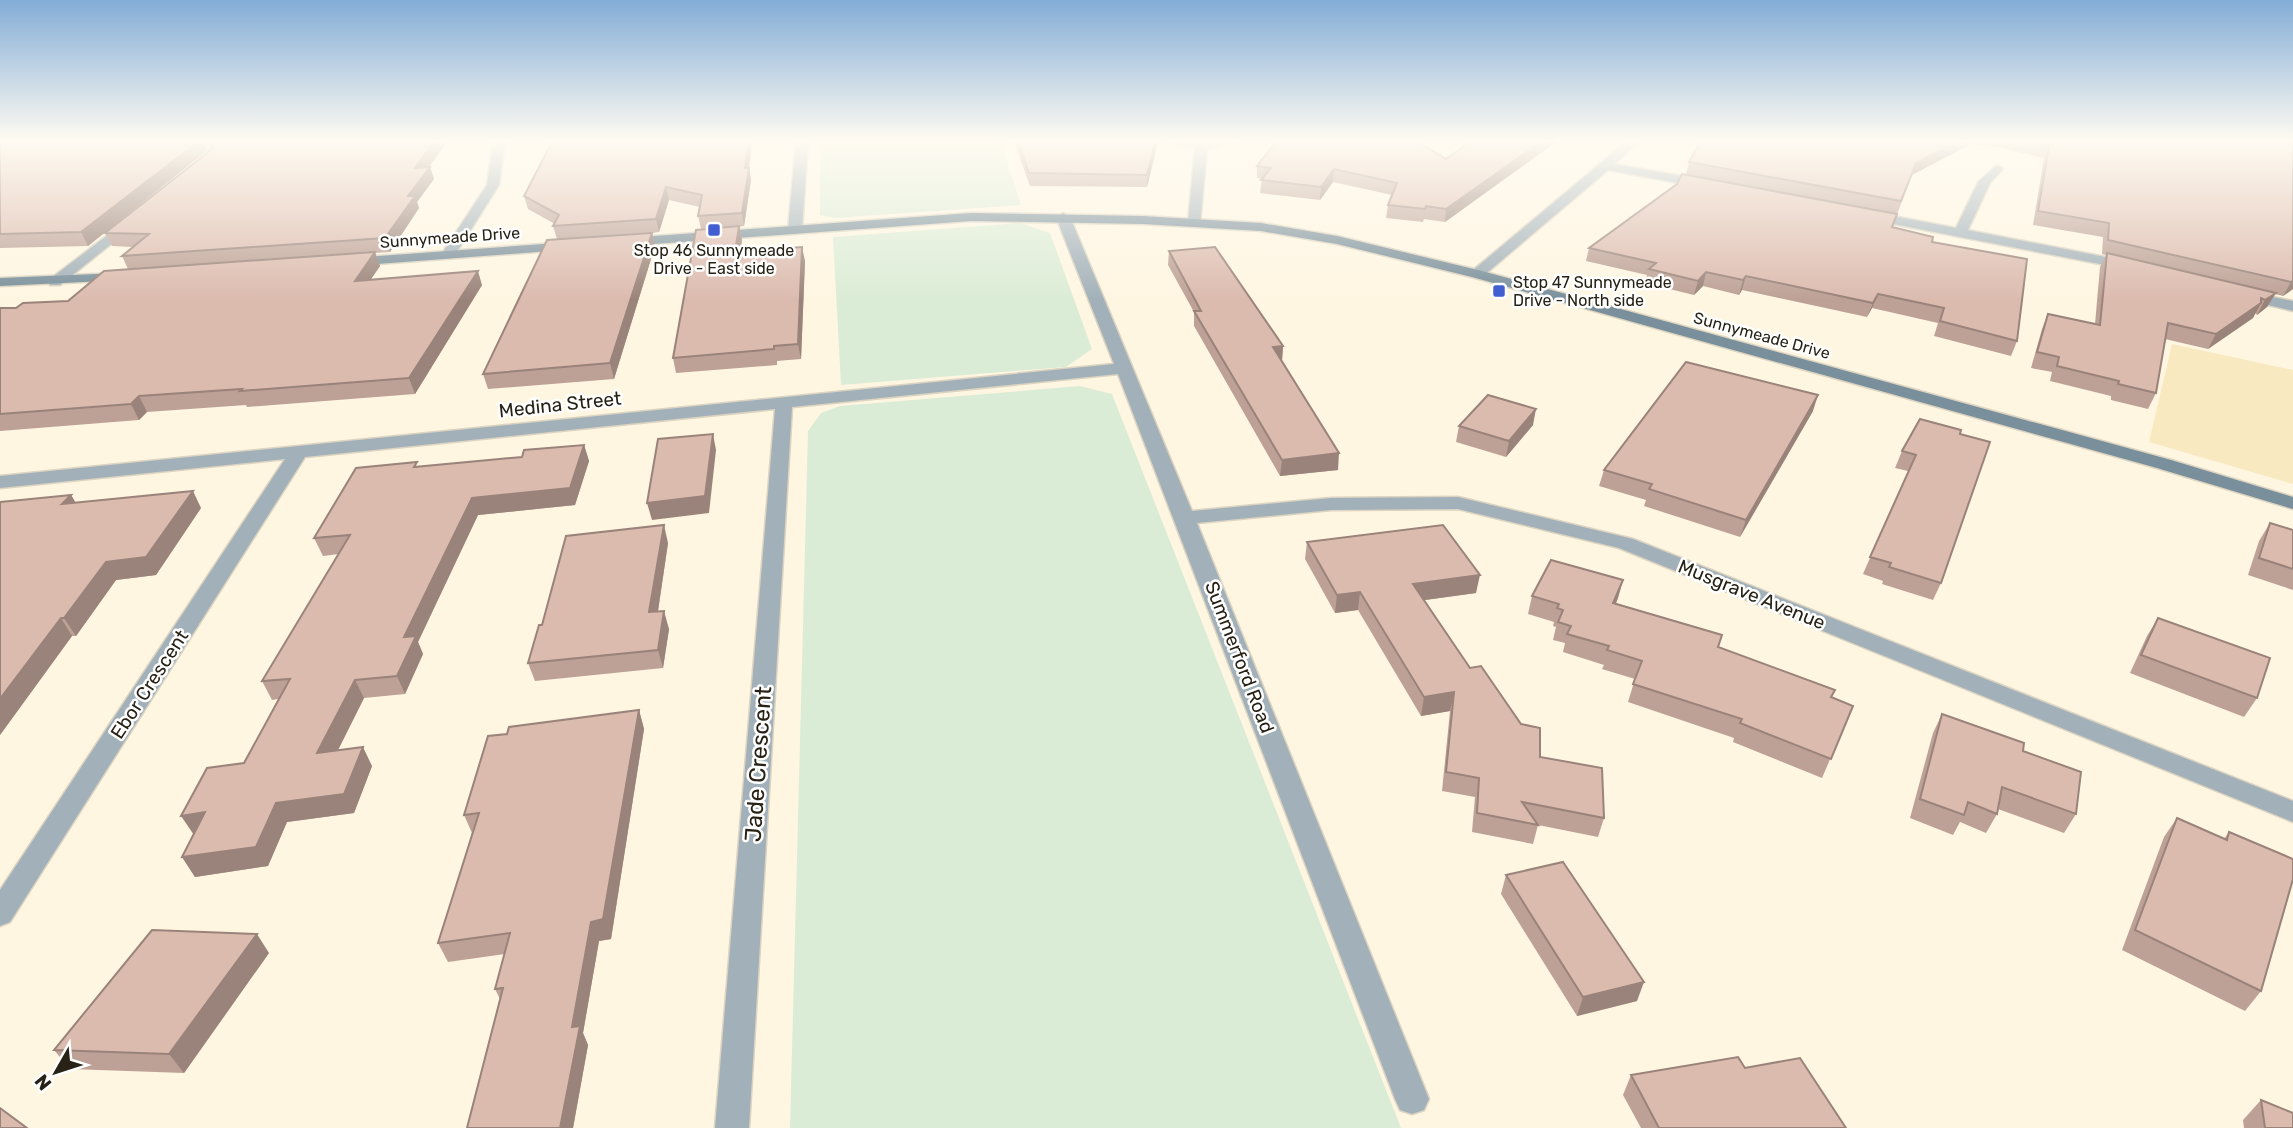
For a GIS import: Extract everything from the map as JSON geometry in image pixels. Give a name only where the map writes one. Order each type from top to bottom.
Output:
[{"type":"street","points":[[448,255],[487,195]]},
{"type":"street","points":[[795,230],[798,195]]},
{"type":"street","points":[[1195,222],[1197,195]]},
{"type":"street","points":[[1477,274],[1573,195]]},
{"type":"street","points":[[1960,233],[1978,195]]},
{"type":"street","points":[[1852,212],[2141,268]]},
{"type":"street","points":[[55,282],[138,215]]},
{"type":"street","name":"Sunnymeade Drive","points":[[614,243],[971,217],[1063,217],[1261,227],[1337,240],[1477,274],[2164,464],[2293,503]]},
{"type":"street","name":"Summerford Road","points":[[1063,217],[1185,518],[1412,1099]]},
{"type":"street","name":"Sunnymeade Drive","points":[[340,262],[587,245]]},
{"type":"street","points":[[0,282],[55,282],[136,276]]},
{"type":"street","points":[[2229,291],[2293,306]]},
{"type":"street","name":"Medina Street","points":[[0,482],[1124,368]]},
{"type":"street","name":"Jade Crescent","points":[[733,1128],[783,401]]},
{"type":"street","name":"Ebor Crescent","points":[[0,914],[298,453]]},
{"type":"street","name":"Musgrave Avenue","points":[[1185,518],[1331,504],[1458,503],[1626,543],[2293,812]]},
{"type":"shaded area","points":[[2172,344],[2293,370],[2293,484],[2149,442]]},
{"type":"green space","points":[[820,195],[1018,195],[1021,205],[835,218],[820,215]]},
{"type":"green space","points":[[1020,223],[1050,233],[1092,349],[1066,367],[841,385],[833,237]]},
{"type":"green space","points":[[1080,386],[1112,394],[1401,1128],[790,1128],[808,431],[821,413],[840,406]]},
{"type":"building","points":[[0,195],[130,195],[81,232],[0,234]]},
{"type":"building","points":[[154,195],[415,196],[385,238],[122,256],[149,234],[105,233]]},
{"type":"building","points":[[664,195],[656,219],[553,226],[559,215],[524,196]]},
{"type":"building","points":[[702,195],[745,195],[742,213],[698,216]]},
{"type":"building","points":[[1392,195],[1466,195],[1446,209],[1388,205]]},
{"type":"building","points":[[1662,195],[1793,195],[1897,214],[1892,227],[1933,237],[1932,242],[2027,259],[2017,341],[1940,321],[1944,308],[1878,294],[1873,303],[1746,276],[1743,280],[1706,272],[1698,281],[1649,269],[1656,263],[1589,248]]},
{"type":"building","points":[[1866,195],[1904,195],[1901,201]]},
{"type":"building","points":[[2041,195],[2293,195],[2293,281],[2108,240],[2109,223],[2038,211]]},
{"type":"building","points":[[739,226],[735,252],[802,247],[798,344],[774,346],[774,349],[673,358],[696,230]]},
{"type":"building","points":[[652,233],[610,363],[483,374],[547,240]]},
{"type":"building","points":[[1215,247],[1283,346],[1273,347],[1339,453],[1282,460],[1194,311],[1201,311],[1169,251]]},
{"type":"building","points":[[375,252],[355,281],[478,271],[409,378],[139,396],[131,404],[0,414],[0,308],[16,308],[23,303],[68,301],[104,271]]},
{"type":"building","points":[[2107,253],[2276,293],[2265,300],[2261,298],[2261,303],[2216,334],[2168,323],[2156,393],[2057,366],[2059,357],[2037,352],[2048,314],[2100,325]]},
{"type":"building","points":[[1686,362],[1818,395],[1746,520],[1649,489],[1652,484],[1604,470]]},
{"type":"building","points":[[1488,395],[1536,409],[1509,441],[1459,426]]},
{"type":"building","points":[[1920,419],[1961,430],[1960,434],[1990,442],[1941,583],[1889,567],[1891,563],[1870,557],[1916,455],[1902,451]]},
{"type":"building","points":[[713,434],[705,496],[647,503],[658,439]]},
{"type":"building","points":[[584,445],[570,488],[472,498],[404,637],[416,636],[397,676],[355,680],[317,753],[363,747],[344,794],[276,803],[256,847],[182,857],[205,812],[181,816],[207,768],[244,763],[290,679],[262,681],[350,535],[314,538],[356,468],[417,462],[414,467],[522,457],[524,450]]},
{"type":"building","points":[[193,491],[146,557],[106,562],[0,699],[0,502],[71,495],[62,504]]},
{"type":"building","points":[[2270,523],[2293,530],[2293,569],[2259,558]]},
{"type":"building","points":[[664,525],[649,612],[664,611],[658,650],[528,663],[539,625],[542,625],[566,536]]},
{"type":"building","points":[[1443,525],[1480,575],[1413,584],[1470,668],[1481,666],[1521,724],[1540,728],[1540,757],[1602,768],[1604,818],[1522,802],[1538,825],[1477,813],[1479,778],[1446,772],[1454,692],[1424,697],[1360,592],[1337,595],[1307,542]]},
{"type":"building","points":[[1551,560],[1623,580],[1613,603],[1722,635],[1718,647],[1835,690],[1831,697],[1853,706],[1831,759],[1740,723],[1742,719],[1633,684],[1642,661],[1607,650],[1609,646],[1567,634],[1571,626],[1558,622],[1563,610],[1557,608],[1559,604],[1532,596]]},
{"type":"building","points":[[2158,618],[2270,658],[2257,698],[2141,655]]},
{"type":"building","points":[[639,710],[603,919],[591,922],[572,1027],[580,1026],[560,1128],[467,1128],[503,988],[495,989],[510,933],[438,943],[479,813],[464,815],[488,736],[507,734],[509,727]]},
{"type":"building","points":[[1942,714],[2024,743],[2023,751],[2081,772],[2076,814],[2002,787],[1997,814],[1968,802],[1964,815],[1920,799]]},
{"type":"building","points":[[2177,818],[2227,840],[2229,832],[2293,859],[2293,879],[2261,991],[2135,930]]},
{"type":"building","points":[[1563,862],[1644,982],[1583,997],[1506,875]]},
{"type":"building","points":[[152,930],[257,934],[169,1054],[54,1050]]},
{"type":"building","points":[[1738,1057],[1745,1068],[1800,1058],[1846,1128],[1659,1128],[1631,1075]]},
{"type":"building","points":[[2261,1100],[2293,1113],[2293,1128],[2265,1128]]},
{"type":"building","points":[[0,1108],[27,1128],[0,1128]]},
{"type":"place","name":"Stop 46 Sunnymeade Drive - East side","points":[[714,230]]},
{"type":"place","name":"Stop 47 Sunnymeade Drive - North side","points":[[1499,291]]}]
